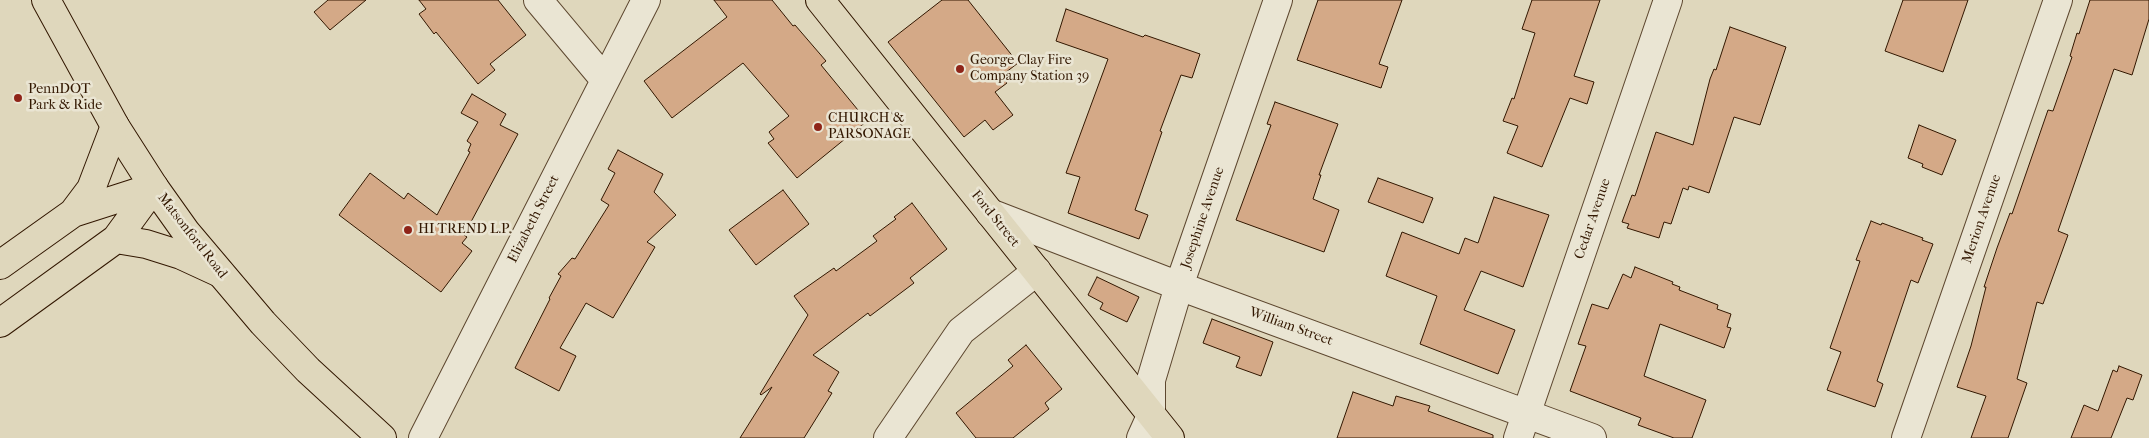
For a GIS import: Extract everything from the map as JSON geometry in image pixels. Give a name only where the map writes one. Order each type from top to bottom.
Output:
[{"type":"main road","name":"Matsonford Road","points":[[46,0],[114,126],[186,232],[220,273],[295,356],[354,414],[382,438]]},
{"type":"main road","name":"Ford Street","points":[[820,0],[1038,271],[1146,427],[1170,438]]},
{"type":"main road","points":[[73,213],[91,189],[114,126]]},
{"type":"main road","points":[[0,265],[73,213],[154,187]]},
{"type":"main road","points":[[0,323],[116,239],[154,187]]},
{"type":"main road","points":[[0,253],[39,237]]},
{"type":"main road","points":[[116,239],[146,244],[181,255],[220,273]]},
{"type":"street","points":[[538,0],[605,80]]},
{"type":"street","name":"Elizabeth Street","points":[[423,438],[646,0]]},
{"type":"street","name":"Josephine Avenue","points":[[1146,427],[1151,380],[1180,286],[1278,0]]},
{"type":"street","name":"Cedar Avenue","points":[[1522,426],[1668,0]]},
{"type":"street","name":"Merion Avenue","points":[[1906,438],[2058,0]]},
{"type":"street","name":"William Street","points":[[990,213],[1180,286],[1522,426],[1592,438]]},
{"type":"street","points":[[888,438],[962,331],[1038,271]]},
{"type":"building","points":[[328,0],[366,0],[330,30],[314,12]]},
{"type":"building","points":[[419,0],[498,0],[526,35],[490,64],[495,70],[478,84],[419,14],[426,9]]},
{"type":"building","points":[[714,0],[772,0],[793,26],[795,25],[826,61],[821,65],[867,121],[797,178],[768,143],[774,139],[769,132],[789,116],[743,63],[672,118],[644,81],[727,17]]},
{"type":"building","name":"George Clay Fire Company Station 39","points":[[942,0],[968,0],[1018,63],[1001,76],[1007,83],[995,92],[1013,115],[993,130],[985,120],[964,137],[888,42]]},
{"type":"building","points":[[1318,0],[1402,0],[1379,64],[1388,67],[1381,88],[1297,60]]},
{"type":"building","points":[[1532,0],[1600,0],[1574,76],[1594,82],[1587,104],[1570,98],[1542,167],[1507,153],[1518,126],[1503,121],[1512,98],[1514,99],[1535,33],[1522,29]]},
{"type":"building","points":[[1903,0],[1968,0],[1943,72],[1885,51]]},
{"type":"building","points":[[2090,0],[2149,0],[2149,19],[2132,75],[2114,69],[2058,231],[2068,235],[2043,304],[2037,302],[2017,379],[2027,383],[2008,438],[1971,438],[1986,396],[1957,387],[1971,346],[1986,287],[1984,287],[2010,213],[2012,214],[2048,110],[2053,111],[2072,57],[2070,56],[2077,33],[2079,34]]},
{"type":"building","points":[[1066,9],[1143,37],[1145,35],[1200,54],[1192,78],[1181,75],[1160,131],[1162,132],[1135,210],[1148,215],[1139,239],[1068,213],[1080,177],[1066,173],[1108,59],[1056,41]]},
{"type":"building","points":[[1730,27],[1786,47],[1760,125],[1734,117],[1709,193],[1689,186],[1688,190],[1683,188],[1671,224],[1664,222],[1659,238],[1627,228],[1629,224],[1622,222],[1632,195],[1635,196],[1656,132],[1693,145],[1710,79],[1714,69],[1716,70]]},
{"type":"building","points":[[472,94],[506,114],[500,125],[518,134],[464,235],[467,237],[462,243],[472,251],[441,292],[339,215],[370,173],[404,199],[408,193],[437,215],[470,152],[468,151],[471,144],[467,141],[478,122],[461,113]]},
{"type":"building","points":[[1275,102],[1338,124],[1319,175],[1321,175],[1313,199],[1339,210],[1324,252],[1236,220],[1271,125],[1267,124]]},
{"type":"building","points":[[1919,125],[1956,140],[1942,175],[1922,167],[1923,164],[1908,158]]},
{"type":"building","points":[[618,150],[663,174],[654,192],[676,215],[647,242],[655,247],[613,318],[586,303],[560,348],[576,356],[559,391],[515,368],[561,276],[558,274],[572,258],[575,259],[609,205],[601,200],[615,173],[608,169]]},
{"type":"building","points":[[1378,178],[1433,198],[1423,223],[1368,202]]},
{"type":"building","points":[[783,190],[809,224],[756,265],[729,230]]},
{"type":"building","points":[[1494,197],[1549,215],[1523,287],[1481,271],[1464,310],[1515,330],[1498,374],[1420,344],[1437,296],[1386,276],[1402,232],[1459,254],[1465,238],[1478,243]]},
{"type":"building","points":[[912,203],[947,249],[910,278],[914,283],[870,316],[868,313],[813,355],[839,372],[828,391],[832,393],[804,438],[740,438],[772,387],[760,394],[808,315],[794,296],[834,268],[836,271],[877,241],[873,236],[896,219],[894,217]]},
{"type":"building","points":[[1871,221],[1881,225],[1882,223],[1923,238],[1922,240],[1933,244],[1918,283],[1911,280],[1877,381],[1883,384],[1875,407],[1827,390],[1841,352],[1830,348],[1860,261],[1856,260]]},
{"type":"building","points":[[1635,267],[1673,282],[1672,284],[1680,287],[1679,290],[1718,305],[1717,309],[1731,314],[1727,327],[1731,328],[1724,348],[1660,324],[1644,376],[1706,400],[1692,438],[1674,438],[1638,425],[1641,418],[1570,391],[1586,346],[1578,344],[1592,304],[1608,309],[1623,274],[1631,278]]},
{"type":"building","points":[[1097,277],[1139,297],[1127,322],[1100,309],[1103,303],[1088,295]]},
{"type":"building","points":[[1212,319],[1273,342],[1261,376],[1236,367],[1240,357],[1203,343]]},
{"type":"building","points":[[1026,345],[1062,389],[1045,403],[1049,409],[1013,438],[976,438],[956,413],[1013,366],[1008,360]]},
{"type":"building","points":[[2119,366],[2142,375],[2133,400],[2127,398],[2111,438],[2071,438],[2084,405],[2098,411],[2113,370],[2117,372]]},
{"type":"building","points":[[1353,392],[1393,406],[1396,396],[1430,406],[1428,411],[1493,435],[1493,438],[1337,438]]},
{"type":"place","name":"George Clay Fire Company Station 39","points":[[960,69]]},
{"type":"place","name":"PennDOT Park & Ride","points":[[18,98]]},
{"type":"place","name":"CHURCH & PARSONAGE","points":[[818,127]]},
{"type":"place","name":"HI TREND L.P.","points":[[408,230]]}]
